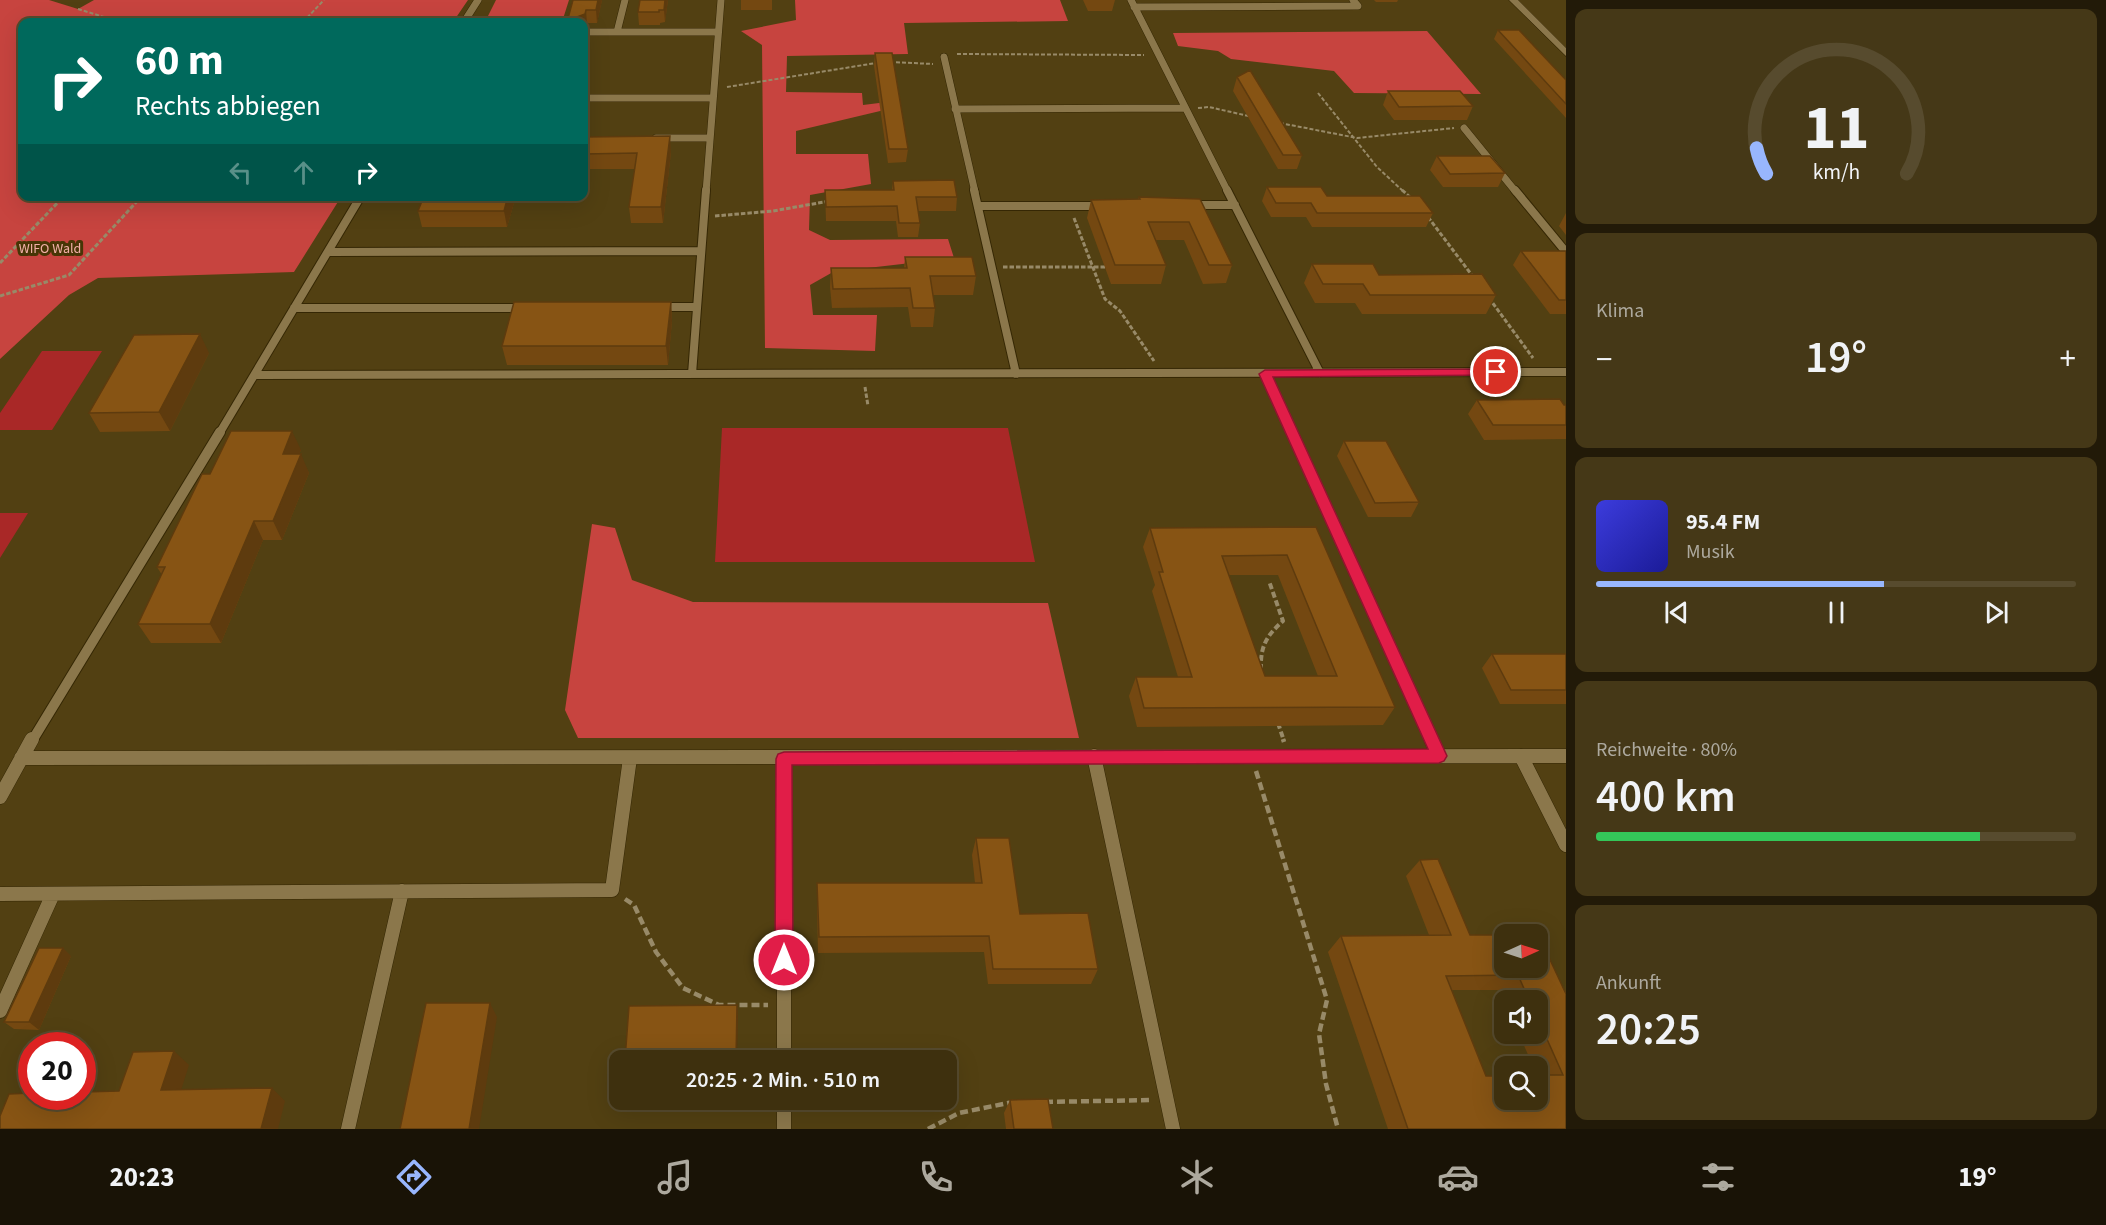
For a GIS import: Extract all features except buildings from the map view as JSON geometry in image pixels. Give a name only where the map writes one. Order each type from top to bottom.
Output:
[{"type":"street","points":[[1513,0],[1566,53]]},
{"type":"lane","points":[[467,18],[478,0]]},
{"type":"lane","points":[[617,32],[625,0]]},
{"type":"lane","points":[[692,374],[721,0]]},
{"type":"lane","points":[[1227,0],[1231,7]]},
{"type":"lane","points":[[1320,374],[1132,3],[1231,7],[1358,6],[1353,0]]},
{"type":"lane","points":[[588,32],[718,32]]},
{"type":"lane","points":[[944,57],[1016,374]]},
{"type":"lane","points":[[588,98],[713,98]]},
{"type":"lane","points":[[956,109],[1185,108]]},
{"type":"lane","points":[[1464,128],[1566,252]]},
{"type":"lane","points":[[652,138],[710,138]]},
{"type":"lane","points":[[0,797],[21,758],[255,375],[358,201]]},
{"type":"lane","points":[[1176,206],[1235,205]]},
{"type":"lane","points":[[978,206],[1107,206]]},
{"type":"lane","points":[[328,252],[701,251]]},
{"type":"lane","points":[[650,307],[697,307]]},
{"type":"lane","points":[[294,308],[531,308]]},
{"type":"lane","points":[[255,375],[1566,372]]},
{"type":"lane","points":[[1265,374],[1439,756]]},
{"type":"lane","points":[[21,758],[784,759],[1094,756],[1566,756]]},
{"type":"lane","points":[[1094,756],[1173,1129]]},
{"type":"lane","points":[[1521,756],[1566,845]]},
{"type":"lane","points":[[0,894],[612,890],[630,758]]},
{"type":"lane","points":[[784,759],[784,1050]]},
{"type":"lane","points":[[348,1129],[402,891]]},
{"type":"lane","points":[[0,1011],[53,894]]},
{"type":"lane","points":[[784,1110],[784,1129]]},
{"type":"path","points":[[307,18],[324,0]]},
{"type":"path","points":[[78,9],[107,18]]},
{"type":"path","points":[[954,54],[1158,55]]},
{"type":"path","points":[[928,63],[929,58]]},
{"type":"path","points":[[714,87],[769,82],[848,66],[882,62],[928,63],[946,67]]},
{"type":"path","points":[[1318,93],[1377,167],[1413,199]]},
{"type":"path","points":[[1185,108],[1209,107],[1261,119]]},
{"type":"path","points":[[1271,121],[1355,138],[1437,128],[1464,128]]},
{"type":"path","points":[[704,217],[773,211],[837,199]]},
{"type":"path","points":[[0,263],[59,201]]},
{"type":"path","points":[[0,296],[69,275],[137,201]]},
{"type":"path","points":[[1072,206],[1074,224],[1105,299],[1120,311],[1135,330],[1160,374]]},
{"type":"path","points":[[1427,217],[1479,284]]},
{"type":"path","points":[[992,267],[1105,267]]},
{"type":"path","points":[[1486,293],[1543,372]]},
{"type":"path","points":[[864,374],[867,406]]},
{"type":"path","points":[[1262,675],[1259,650],[1269,634],[1283,621],[1269,581]]},
{"type":"path","points":[[1278,722],[1289,756]]},
{"type":"path","points":[[1252,756],[1327,1000],[1319,1034],[1326,1084],[1338,1129]]},
{"type":"path","points":[[612,890],[634,905],[656,952],[683,988],[719,1005],[784,1005]]},
{"type":"path","points":[[1039,1102],[1167,1100]]},
{"type":"path","points":[[928,1129],[959,1113],[1005,1102],[1016,1102]]},
{"type":"shaded area","points":[[42,351],[102,351],[52,430],[0,430],[0,413]]},
{"type":"shaded area","points":[[722,428],[1008,428],[1035,562],[715,562]]},
{"type":"shaded area","points":[[0,513],[28,513],[0,558]]},
{"type":"green space","name":"WIFO Wald","points":[[0,0],[49,0],[78,9],[94,0],[468,0],[456,18],[18,18],[18,201],[338,201],[294,272],[98,278],[69,295],[0,359]]},
{"type":"green space","points":[[496,0],[569,0],[563,18],[487,18]]},
{"type":"green space","points":[[795,0],[1060,0],[1068,21],[904,23],[908,54],[787,56],[786,92],[862,93],[863,105],[895,101],[897,107],[796,131],[796,154],[868,154],[871,184],[810,195],[809,230],[830,240],[948,239],[954,258],[833,272],[810,285],[813,315],[877,315],[875,351],[765,348],[762,45],[741,31],[796,20]]},
{"type":"green space","points":[[1427,31],[1481,94],[1354,93],[1334,71],[1231,59],[1218,51],[1178,46],[1173,33]]},
{"type":"green space","points":[[592,524],[615,528],[632,580],[693,602],[1048,603],[1079,738],[578,738],[565,710]]},
{"type":"route","points":[[784,960],[784,759],[1439,756],[1265,374],[1496,372]]}]
